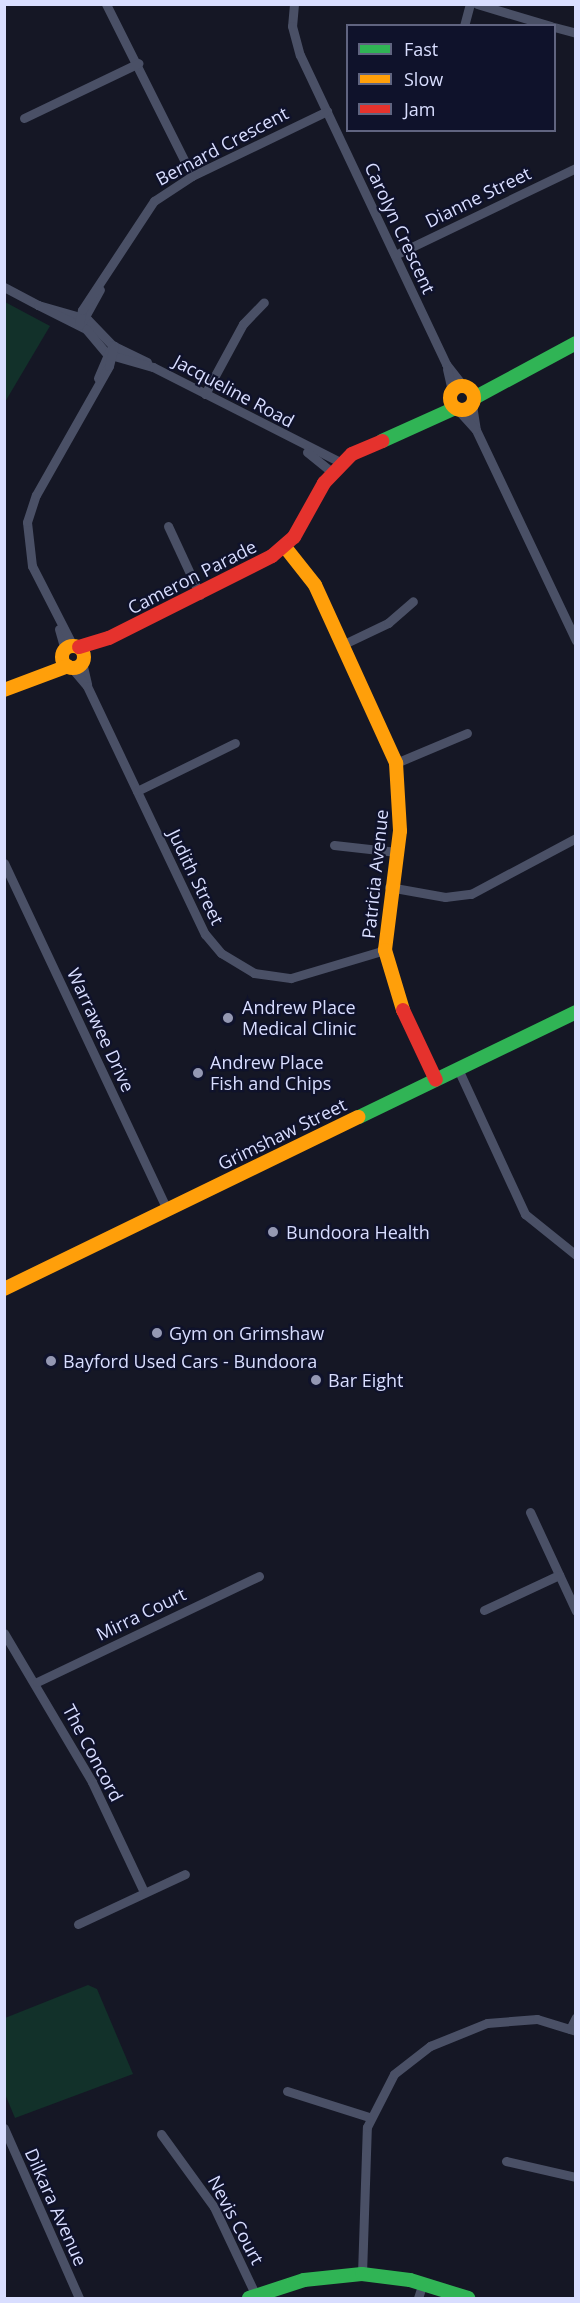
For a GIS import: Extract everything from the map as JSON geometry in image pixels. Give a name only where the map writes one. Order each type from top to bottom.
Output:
[{"type":"street","points":[[106,4],[139,63],[192,176]]},
{"type":"street","name":"Carolyn Crescent","points":[[294,4],[296,43],[576,641]]},
{"type":"street","points":[[465,24],[470,4]]},
{"type":"street","points":[[477,4],[546,24]]},
{"type":"street","points":[[556,27],[576,33]]},
{"type":"street","points":[[24,118],[139,63]]},
{"type":"street","name":"Bernard Crescent","points":[[82,320],[141,215],[192,176],[327,111]]},
{"type":"street","name":"Dianne Street","points":[[395,255],[576,168]]},
{"type":"street","name":"Jacqueline Road","points":[[4,287],[38,305],[58,320],[82,320],[114,346],[299,444],[338,468]]},
{"type":"street","points":[[205,394],[243,324],[264,302]]},
{"type":"street","name":"Jacqueline Road","points":[[82,320],[110,356],[153,367]]},
{"type":"street","name":"Cameron Parade","points":[[4,690],[200,595],[285,547],[338,468],[414,422],[576,343]]},
{"type":"street","name":"Judith Street","points":[[114,346],[27,522],[32,566],[204,934],[232,963],[267,977],[291,978],[385,950]]},
{"type":"street","name":"Carolyn Crescent","points":[[461,398],[476,430]]},
{"type":"street","name":"Jacqueline Road","points":[[299,444],[338,468]]},
{"type":"street","points":[[168,526],[200,595]]},
{"type":"street","name":"Patricia Avenue","points":[[285,547],[309,575],[344,644],[396,764],[401,808],[397,852],[389,887],[385,950],[395,994],[436,1080]]},
{"type":"street","points":[[344,644],[388,623],[414,601]]},
{"type":"street","points":[[396,764],[467,734]]},
{"type":"street","points":[[137,791],[235,743]]},
{"type":"street","points":[[389,887],[445,897],[471,894],[576,838]]},
{"type":"street","points":[[334,845],[397,852]]},
{"type":"street","name":"Warrawee Drive","points":[[4,863],[167,1210]]},
{"type":"street","name":"Grimshaw Street","points":[[4,1289],[576,1012]]},
{"type":"street","points":[[458,1069],[525,1214],[576,1255]]},
{"type":"street","points":[[530,1512],[576,1611]]},
{"type":"street","points":[[484,1610],[559,1575]]},
{"type":"street","name":"Mirra Court","points":[[37,1682],[259,1576]]},
{"type":"street","name":"The Concord","points":[[4,1633],[37,1682],[144,1892]]},
{"type":"street","points":[[78,1924],[185,1874]]},
{"type":"street","points":[[362,2274],[369,2117],[394,2074],[442,2040],[505,2019],[537,2019],[573,2030],[576,2017]]},
{"type":"street","points":[[287,2091],[369,2117]]},
{"type":"street","name":"Dilkara Avenue","points":[[4,2128],[79,2298]]},
{"type":"street","name":"Nevis Court","points":[[161,2134],[209,2199],[252,2297]]},
{"type":"street","points":[[506,2161],[576,2177]]},
{"type":"street","points":[[252,2297],[304,2280],[362,2274],[423,2283],[468,2298]]},
{"type":"street","points":[[418,2298],[423,2283]]},
{"type":"green space","points":[[5,302],[50,326],[5,402]]},
{"type":"green space","points":[[88,1985],[97,1989],[133,2074],[15,2118],[5,2094],[5,2018]]},
{"type":"traffic: fast","points":[[474,398],[576,343]]},
{"type":"traffic: fast","points":[[382,441],[455,408]]},
{"type":"traffic: fast","points":[[359,1117],[576,1012]]},
{"type":"traffic: fast","points":[[249,2298],[304,2280],[362,2274],[410,2280],[468,2298]]},
{"type":"traffic: slow","points":[[462,386],[471,389],[474,398],[471,407],[462,410],[453,407],[450,398],[453,389],[462,386]]},
{"type":"traffic: slow","points":[[285,547],[315,585],[396,763],[400,831],[385,950],[403,1010]]},
{"type":"traffic: slow","points":[[73,646],[81,649],[84,657],[81,665],[73,668],[65,665],[62,657],[65,649],[73,646]]},
{"type":"traffic: slow","points":[[4,690],[68,666]]},
{"type":"traffic: slow","points":[[4,1289],[359,1117]]},
{"type":"traffic: jam","points":[[79,647],[109,638],[272,556],[294,537],[324,483],[352,454],[382,441]]},
{"type":"traffic: jam","points":[[403,1010],[436,1080]]},
{"type":"place","name":"Andrew Place Medical Clinic","points":[[228,1018]]},
{"type":"place","name":"Andrew Place Fish and Chips","points":[[198,1073]]},
{"type":"place","name":"Bundoora Health","points":[[273,1232]]},
{"type":"place","name":"Gym on Grimshaw","points":[[157,1333]]},
{"type":"place","name":"Bayford Used Cars - Bundoora","points":[[51,1361]]},
{"type":"place","name":"Bar Eight","points":[[316,1380]]}]
